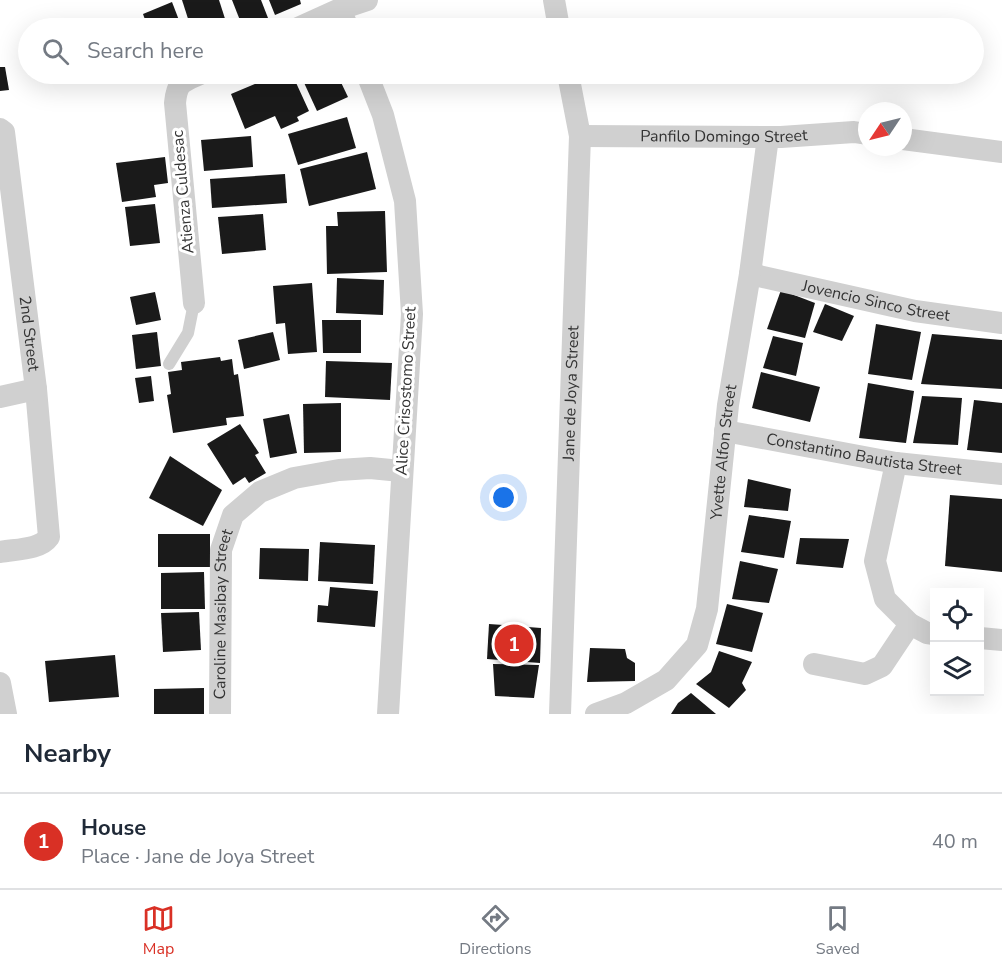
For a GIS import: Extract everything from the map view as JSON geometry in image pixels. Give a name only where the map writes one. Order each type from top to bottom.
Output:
[{"type":"street","points":[[345,18],[367,0]]},
{"type":"street","points":[[554,0],[557,18]]},
{"type":"street","name":"Atienza Culdesac","points":[[183,84],[176,89],[175,103],[194,303]]},
{"type":"street","name":"Alice Crisostomo Street","points":[[370,84],[384,115],[405,201],[412,314],[388,714]]},
{"type":"street","name":"Jane de Joya Street","points":[[560,714],[580,136],[570,84]]},
{"type":"street","name":"2nd Street","points":[[0,552],[38,546],[45,543],[49,537],[36,390],[10,266],[2,130]]},
{"type":"street","name":"Panfilo Domingo Street","points":[[580,136],[768,137],[858,133]]},
{"type":"street","name":"Yvette Alfon Street","points":[[596,714],[626,704],[666,680],[697,645],[707,609],[725,431],[750,274],[768,137]]},
{"type":"street","points":[[912,140],[1002,152]]},
{"type":"street","name":"Jovencio Sinco Street","points":[[750,274],[915,311],[1002,323]]},
{"type":"street","points":[[0,397],[36,390]]},
{"type":"street","name":"Constantino Bautista Street","points":[[725,431],[896,463],[1002,474]]},
{"type":"street","points":[[896,463],[875,561],[885,599],[910,624],[930,633]]},
{"type":"street","name":"Caroline Masibay Street","points":[[220,714],[222,550],[233,515],[260,492],[294,478],[339,470],[370,468],[401,471]]},
{"type":"street","points":[[814,664],[865,674],[882,666],[895,650],[910,624]]},
{"type":"street","points":[[984,638],[1002,640]]},
{"type":"street","points":[[0,683],[6,714]]},
{"type":"lane","points":[[169,364],[188,333],[194,303]]},
{"type":"building","points":[[182,0],[219,0],[225,18],[188,18]]},
{"type":"building","points":[[232,0],[261,0],[268,18],[239,18]]},
{"type":"building","points":[[269,0],[300,0],[301,4],[275,15]]},
{"type":"building","points":[[172,2],[178,18],[144,18],[143,14]]},
{"type":"building","points":[[0,67],[5,67],[9,90],[0,91]]},
{"type":"building","points":[[255,84],[297,84],[309,111],[297,117],[299,121],[281,129],[275,116],[245,129],[231,94]]},
{"type":"building","points":[[305,84],[342,84],[348,97],[317,111]]},
{"type":"building","points":[[347,117],[356,148],[298,165],[288,134]]},
{"type":"building","points":[[251,136],[253,167],[204,171],[201,140]]},
{"type":"building","points":[[367,152],[376,189],[309,206],[300,169]]},
{"type":"building","points":[[165,157],[168,183],[154,185],[156,197],[122,202],[116,163]]},
{"type":"building","points":[[285,174],[287,203],[212,208],[210,179]]},
{"type":"building","points":[[155,204],[160,243],[130,246],[125,207]]},
{"type":"building","points":[[385,211],[387,272],[327,274],[326,226],[338,226],[337,212]]},
{"type":"building","points":[[263,214],[266,250],[222,254],[218,217]]},
{"type":"building","points":[[337,278],[384,280],[383,315],[336,313]]},
{"type":"building","points":[[312,283],[317,352],[288,354],[285,323],[276,324],[273,286]]},
{"type":"building","points":[[781,290],[815,303],[805,338],[767,329]]},
{"type":"building","points":[[155,292],[161,320],[136,325],[130,297]]},
{"type":"building","points":[[825,304],[854,316],[842,341],[813,332]]},
{"type":"building","points":[[322,320],[361,320],[361,353],[323,353]]},
{"type":"building","points":[[876,324],[921,332],[912,380],[868,374]]},
{"type":"building","points":[[157,332],[161,366],[136,369],[132,335]]},
{"type":"building","points":[[273,332],[280,360],[244,369],[238,340]]},
{"type":"building","points":[[932,334],[1002,340],[1002,389],[921,384]]},
{"type":"building","points":[[773,336],[803,343],[796,376],[763,368]]},
{"type":"building","points":[[220,357],[221,361],[232,359],[234,375],[238,374],[244,416],[226,418],[227,425],[173,433],[167,395],[171,394],[168,372],[182,370],[181,362]]},
{"type":"building","points":[[326,361],[392,363],[390,400],[325,397]]},
{"type":"building","points":[[761,372],[820,387],[810,422],[752,408]]},
{"type":"building","points":[[151,376],[154,401],[139,403],[135,378]]},
{"type":"building","points":[[868,383],[914,391],[906,443],[859,438]]},
{"type":"building","points":[[922,396],[962,398],[958,445],[913,443]]},
{"type":"building","points":[[974,400],[1002,403],[1002,453],[967,450]]},
{"type":"building","points":[[341,403],[341,452],[304,453],[303,404]]},
{"type":"building","points":[[289,414],[297,453],[270,458],[263,419]]},
{"type":"building","points":[[240,424],[259,453],[255,455],[266,473],[249,483],[245,477],[233,485],[207,444]]},
{"type":"building","points":[[170,456],[222,490],[203,526],[149,498]]},
{"type":"building","points":[[748,479],[791,489],[788,511],[744,507]]},
{"type":"building","points":[[950,495],[1002,499],[1002,572],[945,566]]},
{"type":"building","points":[[749,515],[791,521],[784,558],[741,552]]},
{"type":"building","points":[[158,534],[210,534],[210,567],[158,567]]},
{"type":"building","points":[[800,538],[849,539],[843,568],[796,564]]},
{"type":"building","points":[[320,542],[375,545],[373,584],[318,581]]},
{"type":"building","points":[[260,548],[309,549],[308,581],[259,579]]},
{"type":"building","points":[[740,561],[778,569],[769,603],[732,599]]},
{"type":"building","points":[[204,572],[205,609],[161,609],[161,573]]},
{"type":"building","points":[[330,587],[378,591],[375,627],[317,622],[318,605],[328,606]]},
{"type":"building","points":[[727,604],[763,613],[752,652],[716,644]]},
{"type":"building","points":[[199,612],[201,650],[163,652],[161,613]]},
{"type":"building","points":[[489,624],[541,628],[540,663],[487,659]]},
{"type":"building","points":[[590,648],[625,649],[627,658],[635,663],[635,681],[587,682]]},
{"type":"building","points":[[719,651],[752,662],[742,683],[746,690],[729,708],[696,684],[711,672]]},
{"type":"building","points":[[115,655],[119,697],[49,702],[45,661]]},
{"type":"building","points":[[493,664],[539,665],[534,698],[495,696]]},
{"type":"building","points":[[204,688],[204,714],[154,714],[154,689]]},
{"type":"building","points":[[691,693],[716,714],[671,714],[678,703]]},
{"type":"place","name":"House","points":[[514,644]]}]
